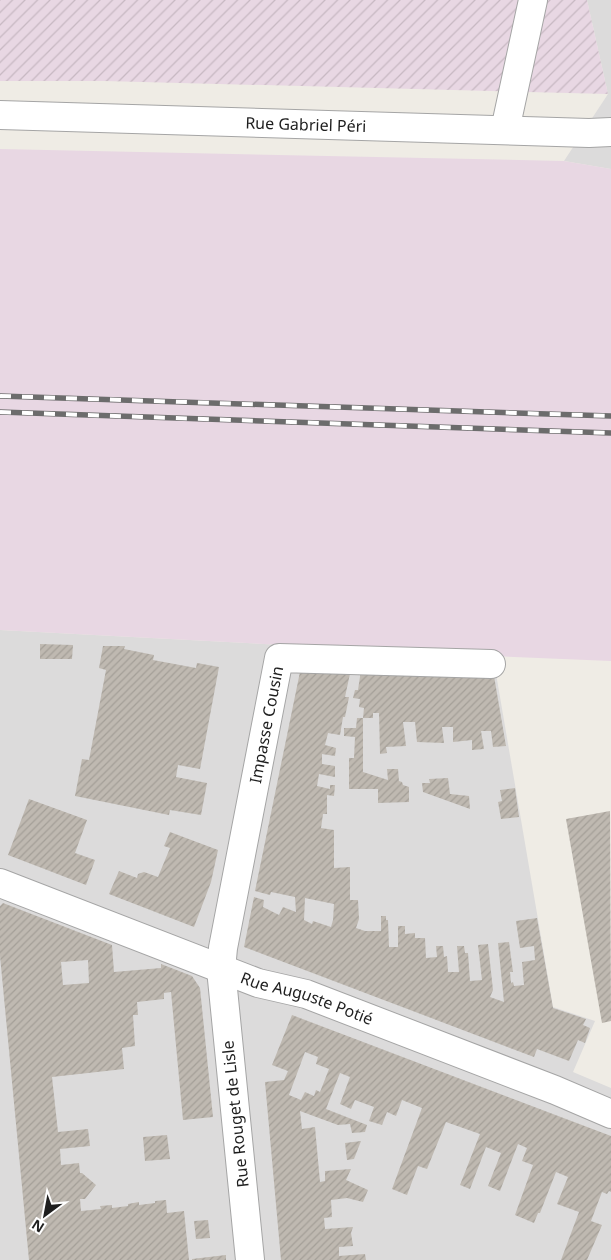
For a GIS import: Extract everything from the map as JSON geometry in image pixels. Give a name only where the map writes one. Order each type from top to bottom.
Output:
[{"type":"street","points":[[505,130],[533,0]]},
{"type":"street","name":"Rue Gabriel Péri","points":[[0,115],[611,132]]},
{"type":"street","name":"Impasse Cousin","points":[[221,969],[223,948],[279,658],[491,664]]},
{"type":"street","name":"Rue Auguste Potié","points":[[0,883],[258,983],[306,994],[555,1090],[611,1114]]},
{"type":"street","name":"Rue Rouget de Lisle","points":[[221,969],[250,1260]]},
{"type":"shaded area","points":[[0,0],[587,0],[608,94],[104,81],[0,81]]},
{"type":"shaded area","points":[[587,0],[611,0],[611,169],[564,161],[608,94]]},
{"type":"shaded area","points":[[0,149],[564,161],[611,169],[611,661],[0,630]]},
{"type":"shaded area","points":[[0,630],[493,656],[553,1007],[595,1021],[573,1072],[611,1088],[611,1260],[0,1260]]},
{"type":"building","points":[[40,644],[73,645],[72,659],[40,659]]},
{"type":"building","points":[[103,646],[125,646],[124,649],[154,655],[153,660],[196,668],[197,663],[219,667],[200,769],[178,765],[176,777],[207,783],[201,815],[170,810],[169,815],[75,796],[82,759],[89,760],[106,670],[99,668]]},
{"type":"building","points":[[301,667],[351,669],[345,697],[349,697],[340,735],[328,733],[325,745],[336,748],[335,756],[322,754],[322,764],[335,766],[335,777],[319,774],[317,786],[330,789],[330,785],[335,785],[334,796],[327,795],[327,814],[323,814],[321,828],[334,830],[334,868],[350,867],[350,900],[358,900],[359,919],[356,928],[365,931],[381,931],[381,916],[386,916],[386,920],[388,920],[389,947],[398,947],[398,926],[405,926],[405,934],[415,933],[415,938],[425,938],[426,958],[437,957],[436,946],[443,946],[444,957],[447,956],[448,972],[459,972],[457,946],[464,946],[465,953],[468,953],[470,981],[482,980],[478,945],[488,944],[493,990],[490,997],[504,1002],[498,943],[509,942],[513,972],[510,972],[511,983],[513,982],[514,986],[524,985],[522,962],[535,960],[534,946],[520,948],[516,921],[537,918],[553,1008],[586,1019],[583,1025],[590,1028],[585,1043],[578,1040],[569,1061],[537,1049],[534,1057],[244,947],[254,897],[264,900],[263,907],[279,915],[283,907],[296,912],[295,897],[271,892],[270,895],[255,891]],"holes":[[[305,898],[334,904],[331,927],[313,921],[312,924],[304,920]]]},
{"type":"building","points":[[361,670],[494,676],[506,746],[493,747],[491,731],[481,731],[484,749],[472,750],[472,740],[453,742],[453,727],[442,727],[444,743],[417,742],[415,722],[403,722],[406,746],[386,747],[387,753],[380,754],[379,713],[373,713],[373,718],[363,718],[364,708],[359,707],[360,699],[353,698],[355,690],[358,690]]},
{"type":"building","points":[[357,718],[363,718],[363,772],[388,780],[387,769],[398,769],[399,781],[409,787],[409,802],[378,803],[378,789],[349,789],[349,758],[354,758],[355,737],[344,736],[344,728],[356,728]]},
{"type":"building","points":[[448,778],[450,794],[469,796],[470,809],[423,792],[422,783],[430,783],[429,779]]},
{"type":"building","points":[[515,788],[519,817],[501,819],[498,802],[502,801],[500,790]]},
{"type":"building","points":[[29,799],[87,820],[75,853],[95,860],[86,885],[8,855]]},
{"type":"building","points":[[610,811],[611,1021],[602,1023],[566,819]]},
{"type":"building","points":[[170,832],[218,850],[211,882],[194,927],[109,894],[119,871],[137,878],[138,874],[144,872],[158,877],[170,848],[164,846]]},
{"type":"building","points":[[3,903],[112,945],[114,972],[161,968],[161,964],[192,976],[200,988],[213,1117],[183,1120],[171,992],[164,993],[164,999],[137,1002],[138,1015],[133,1015],[135,1046],[122,1048],[124,1069],[52,1077],[58,1132],[88,1129],[90,1146],[60,1149],[61,1165],[79,1163],[80,1173],[96,1185],[85,1199],[80,1199],[81,1211],[101,1209],[100,1206],[112,1205],[112,1208],[128,1206],[128,1204],[139,1202],[139,1205],[166,1200],[167,1213],[184,1211],[189,1260],[29,1260],[0,956],[0,906]],"holes":[[[88,960],[89,983],[63,985],[61,962]]]},
{"type":"building","points":[[292,1015],[611,1136],[611,1192],[609,1191],[607,1194],[602,1192],[591,1221],[602,1225],[587,1260],[561,1260],[579,1212],[557,1204],[568,1177],[556,1172],[540,1213],[538,1213],[534,1223],[515,1215],[533,1165],[522,1161],[527,1148],[518,1144],[500,1191],[488,1186],[501,1153],[486,1147],[470,1189],[460,1185],[480,1134],[446,1122],[427,1169],[418,1166],[407,1195],[392,1189],[422,1108],[402,1100],[396,1116],[387,1112],[382,1125],[369,1121],[374,1107],[355,1100],[351,1109],[340,1104],[350,1077],[340,1073],[326,1109],[367,1125],[365,1132],[352,1133],[350,1124],[338,1125],[300,1111],[302,1129],[315,1127],[320,1182],[325,1181],[325,1171],[351,1169],[346,1180],[368,1190],[363,1202],[347,1198],[331,1200],[332,1217],[324,1218],[325,1229],[353,1227],[351,1233],[353,1246],[339,1247],[339,1256],[365,1254],[366,1260],[281,1260],[265,1082],[284,1080],[288,1071],[272,1065]],"holes":[[[305,1052],[318,1057],[316,1064],[329,1069],[320,1092],[316,1090],[314,1096],[305,1092],[301,1100],[289,1095]]]},
{"type":"building","points":[[167,1135],[170,1159],[145,1161],[143,1137]]},
{"type":"building","points":[[361,1141],[354,1159],[347,1160],[345,1143]]},
{"type":"building","points":[[208,1220],[210,1238],[196,1239],[194,1221]]},
{"type":"building","points":[[226,1255],[226,1260],[192,1260],[192,1259]]},
{"type":"railway","points":[[0,396],[611,416]]},
{"type":"railway","points":[[0,412],[611,433]]}]
